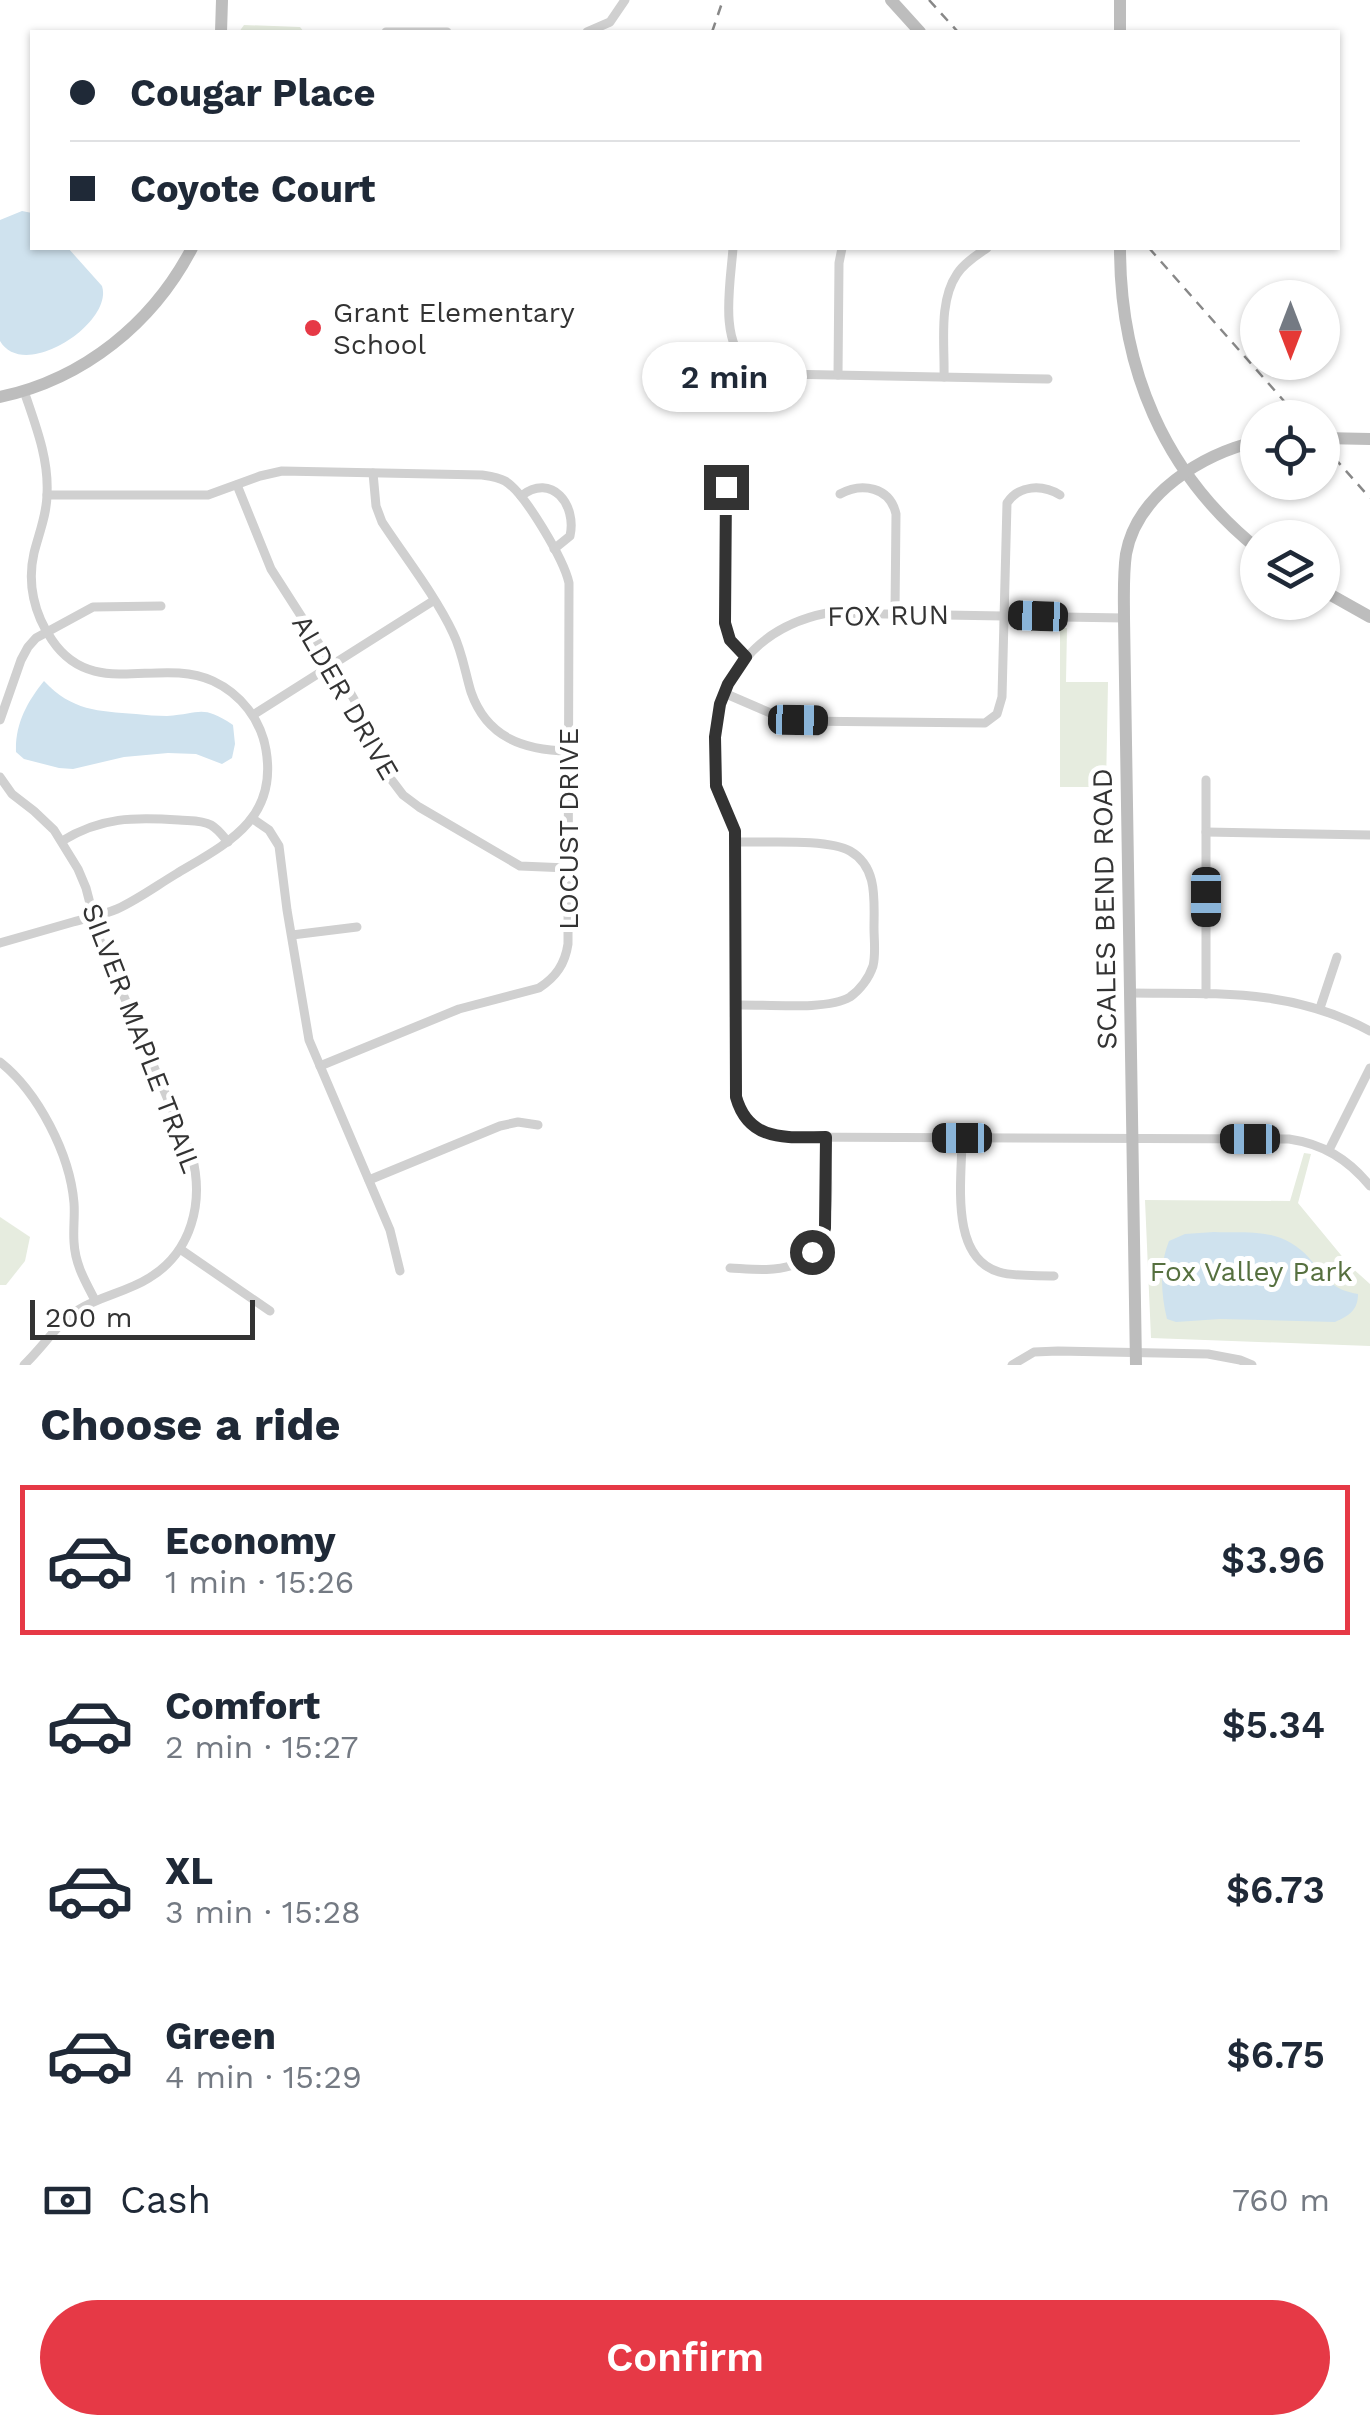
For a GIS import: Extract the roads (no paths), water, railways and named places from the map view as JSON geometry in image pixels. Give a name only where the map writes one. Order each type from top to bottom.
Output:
[{"type":"street","points":[[221,25],[222,0]]},
{"type":"street","points":[[592,30],[610,22],[624,0]]},
{"type":"street","points":[[892,0],[913,30]]},
{"type":"street","points":[[1120,0],[1120,30]]},
{"type":"street","points":[[0,397],[79,367],[123,336],[167,291],[191,250]]},
{"type":"street","points":[[733,250],[728,323],[738,352],[748,364],[764,371],[1048,379]]},
{"type":"street","points":[[838,375],[842,250]]},
{"type":"street","points":[[944,377],[948,292],[958,272],[985,250]]},
{"type":"street","points":[[1116,250],[1130,341],[1140,383],[1156,422],[1185,474],[1210,505],[1240,532]]},
{"type":"street","points":[[0,943],[122,906],[228,842],[252,820],[262,799],[268,770],[264,742],[252,714],[224,686],[198,675],[115,675],[86,669],[62,653],[47,632],[38,614],[32,573],[48,495],[44,453],[24,390]]},
{"type":"street","points":[[1340,438],[1370,439]]},
{"type":"street","name":"SCALES BEND ROAD","points":[[1136,1358],[1126,555],[1133,532],[1150,504],[1185,474],[1240,445]]},
{"type":"street","points":[[48,495],[208,495],[282,471],[493,477],[521,496],[545,488],[566,502],[572,518],[570,536],[554,549]]},
{"type":"street","points":[[373,473],[376,506],[382,522],[454,636],[483,717],[504,736],[529,748],[568,751]]},
{"type":"street","name":"ALDER DRIVE","points":[[236,485],[271,569],[358,708],[378,762],[403,794],[520,866],[568,868]]},
{"type":"street","points":[[726,487],[725,623],[730,640],[746,657]]},
{"type":"street","points":[[724,693],[798,720],[985,723],[1000,707],[1006,503],[1025,489],[1050,489],[1060,495]]},
{"type":"street","points":[[840,494],[848,490],[877,490],[892,500],[896,514],[895,612]]},
{"type":"street","name":"LOCUST DRIVE","points":[[320,1066],[459,1009],[539,988],[549,982],[567,955],[568,583],[563,563],[521,496]]},
{"type":"street","points":[[1340,600],[1370,618]]},
{"type":"street","points":[[252,714],[433,601]]},
{"type":"street","points":[[0,720],[21,660],[28,647],[47,632],[93,606],[161,606]]},
{"type":"street","name":"FOX RUN","points":[[1124,618],[842,612],[812,616],[773,633],[746,657],[724,693],[716,725],[714,776],[732,821],[735,842],[736,1097],[744,1115],[770,1135],[1289,1139],[1329,1150]]},
{"type":"street","name":"SILVER MAPLE TRAIL","points":[[0,777],[12,794],[62,842],[78,869],[107,958],[192,1156],[196,1207],[180,1249]]},
{"type":"street","points":[[1206,780],[1206,994]]},
{"type":"street","points":[[62,842],[100,823],[150,818],[208,823],[228,842]]},
{"type":"street","points":[[252,820],[269,830],[279,846],[304,1021],[390,1230],[400,1270]]},
{"type":"street","points":[[1206,832],[1370,835]]},
{"type":"street","points":[[735,842],[832,844],[860,858],[869,872],[874,894],[872,967],[864,983],[850,997],[832,1004],[735,1004]]},
{"type":"street","points":[[292,935],[357,927]]},
{"type":"street","points":[[1320,1008],[1337,956]]},
{"type":"street","points":[[1130,994],[1262,996],[1320,1008],[1370,1031]]},
{"type":"street","points":[[0,1062],[32,1094],[67,1168],[77,1261],[95,1300]]},
{"type":"street","points":[[1370,1068],[1329,1150],[1370,1186]]},
{"type":"street","points":[[368,1180],[483,1132],[518,1122],[538,1125]]},
{"type":"street","points":[[730,1268],[791,1266],[806,1258],[818,1244],[825,1228],[826,1137]]},
{"type":"street","points":[[962,1138],[962,1224],[970,1250],[983,1264],[1000,1272],[1054,1276]]},
{"type":"street","points":[[24,1365],[75,1312],[148,1279],[180,1249],[270,1311]]},
{"type":"street","points":[[1012,1365],[1027,1354],[1044,1351],[1252,1365]]},
{"type":"water","points":[[22,211],[30,213],[30,250],[70,250],[102,286],[102,301],[95,316],[65,343],[28,355],[12,352],[0,341],[0,220]]},
{"type":"water","points":[[44,681],[75,704],[98,710],[159,716],[214,714],[233,725],[232,758],[222,764],[196,754],[168,753],[124,757],[73,769],[24,759],[16,752],[20,723]]},
{"type":"water","points":[[1185,1234],[1263,1234],[1291,1243],[1327,1280],[1358,1294],[1354,1308],[1335,1322],[1167,1319],[1162,1280],[1169,1241]]},
{"type":"railway","points":[[713,30],[723,0]]},
{"type":"railway","points":[[929,0],[956,30]]},
{"type":"railway","points":[[1151,250],[1283,400]]},
{"type":"railway","points":[[1340,464],[1370,498]]},
{"type":"place","name":"Grant Elementary School","points":[[313,328]]},
{"type":"park label","name":"Fox Valley Park","points":[[1251,1271]]}]
